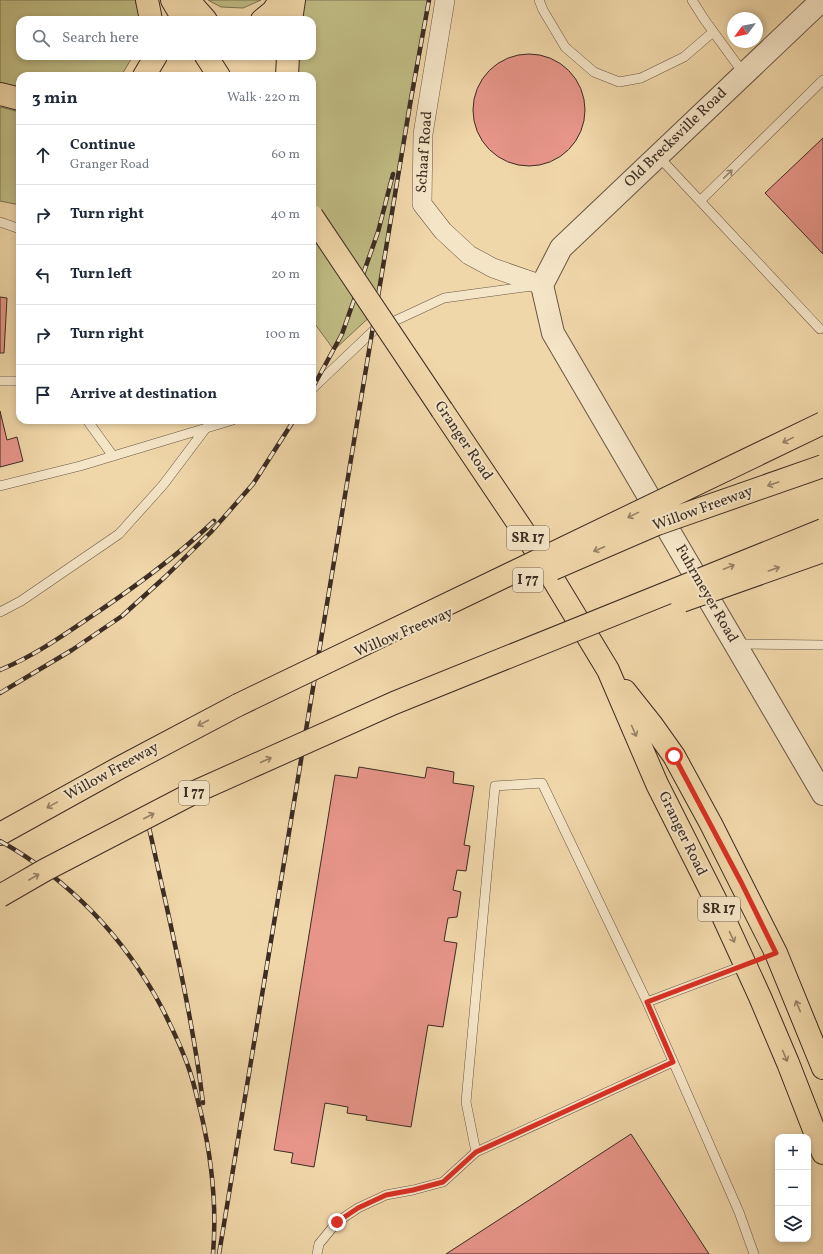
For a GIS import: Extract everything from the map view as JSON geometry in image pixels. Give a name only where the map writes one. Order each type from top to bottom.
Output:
[{"type":"main road","points":[[147,0],[150,16]]},
{"type":"main road","points":[[172,0],[182,16]]},
{"type":"main road","points":[[188,0],[202,16]]},
{"type":"main road","points":[[267,16],[274,11],[280,0]]},
{"type":"main road","points":[[292,16],[294,0]]},
{"type":"main road","points":[[146,72],[154,60]]},
{"type":"main road","points":[[209,60],[216,72]]},
{"type":"main road","points":[[287,72],[288,60]]},
{"type":"main road","points":[[0,94],[16,98]]},
{"type":"main road","points":[[0,107],[16,111]]},
{"type":"main road","name":"Granger Road","points":[[316,222],[530,541],[608,670],[658,784],[716,901],[745,965],[788,1063],[823,1153]]},
{"type":"main road","points":[[238,705],[823,423]]},
{"type":"main road","name":"Willow Freeway","points":[[0,834],[119,768],[238,705],[657,524],[823,466]]},
{"type":"main road","name":"I 77","points":[[0,896],[45,870],[197,792],[394,703],[823,530]]},
{"type":"main road","points":[[394,703],[823,551]]},
{"type":"main road","name":"Granger Road","points":[[608,670],[652,725],[674,756],[738,876],[776,953],[823,1068]]},
{"type":"main road","points":[[745,965],[776,953]]},
{"type":"street","name":"Schaaf Road","points":[[445,0],[423,134],[422,204],[443,231],[469,255],[493,268],[542,285]]},
{"type":"street","name":"Old Brecksville Road","points":[[542,285],[561,248],[822,0]]},
{"type":"street","name":"Fuhrmeyer Road","points":[[542,285],[553,332],[823,794]]},
{"type":"lane","points":[[539,0],[542,10],[565,46],[594,72],[619,82],[641,78],[684,57],[713,32]]},
{"type":"lane","points":[[692,0],[713,32],[744,74]]},
{"type":"lane","points":[[700,201],[823,80]]},
{"type":"lane","points":[[658,156],[820,329]]},
{"type":"lane","points":[[0,222],[16,227]]},
{"type":"lane","points":[[316,384],[372,331],[444,298],[542,285]]},
{"type":"lane","points":[[0,381],[16,381]]},
{"type":"lane","points":[[89,424],[113,456]]},
{"type":"lane","points":[[0,486],[113,456],[220,424]]},
{"type":"lane","points":[[0,612],[21,601],[119,534],[163,484],[206,428]]},
{"type":"lane","points":[[735,644],[823,645]]},
{"type":"lane","points":[[476,1152],[466,1102],[495,786],[542,783],[647,1002],[738,1212],[754,1254]]},
{"type":"lane","points":[[647,1002],[745,965]]},
{"type":"lane","points":[[317,1254],[319,1244],[337,1222],[358,1208],[386,1195],[443,1182],[476,1152],[673,1062]]},
{"type":"shaded area","points":[[0,0],[135,0],[140,16],[16,16],[16,60],[131,60],[123,72],[16,72],[16,88],[0,84]]},
{"type":"shaded area","points":[[208,0],[261,0],[243,8],[221,7]]},
{"type":"shaded area","points":[[293,0],[430,0],[379,294],[368,299],[376,311],[334,350],[316,325],[316,72],[287,72],[288,60],[316,60],[316,16],[291,16]]},
{"type":"shaded area","points":[[0,107],[16,111],[16,204],[0,201]]},
{"type":"building","points":[[529,54],[550,58],[569,70],[581,89],[585,110],[581,131],[569,150],[550,162],[529,166],[508,162],[489,150],[477,131],[473,110],[477,89],[489,70],[508,58]]},
{"type":"building","points":[[823,138],[823,254],[765,193]]},
{"type":"building","points":[[0,297],[7,298],[4,353],[0,353]]},
{"type":"building","points":[[0,411],[7,440],[17,437],[23,461],[0,467]]},
{"type":"building","points":[[359,767],[425,778],[427,767],[454,772],[453,783],[474,786],[464,845],[470,846],[466,871],[457,870],[453,890],[461,892],[457,917],[448,918],[444,941],[457,943],[443,1027],[428,1025],[411,1127],[366,1120],[367,1116],[347,1113],[348,1107],[325,1103],[314,1167],[291,1163],[293,1153],[274,1150],[335,775],[357,778]]},
{"type":"building","points":[[631,1134],[709,1254],[446,1254]]},
{"type":"railway","points":[[219,1254],[410,104],[429,0]]},
{"type":"railway","points":[[316,382],[342,334],[378,232],[393,174]]},
{"type":"railway","points":[[0,693],[72,650],[122,616],[165,577],[211,532],[253,484],[291,424]]},
{"type":"railway","points":[[0,670],[46,646],[105,607],[169,560],[214,521]]},
{"type":"railway","points":[[145,809],[185,992],[203,1103]]},
{"type":"railway","points":[[0,841],[50,874],[93,913],[131,958],[162,1008],[189,1069],[205,1131],[213,1183],[213,1254]]},
{"type":"route","points":[[337,1222],[358,1208],[386,1195],[443,1182],[476,1152],[673,1062],[647,1002],[776,953],[711,824],[674,756]]}]
